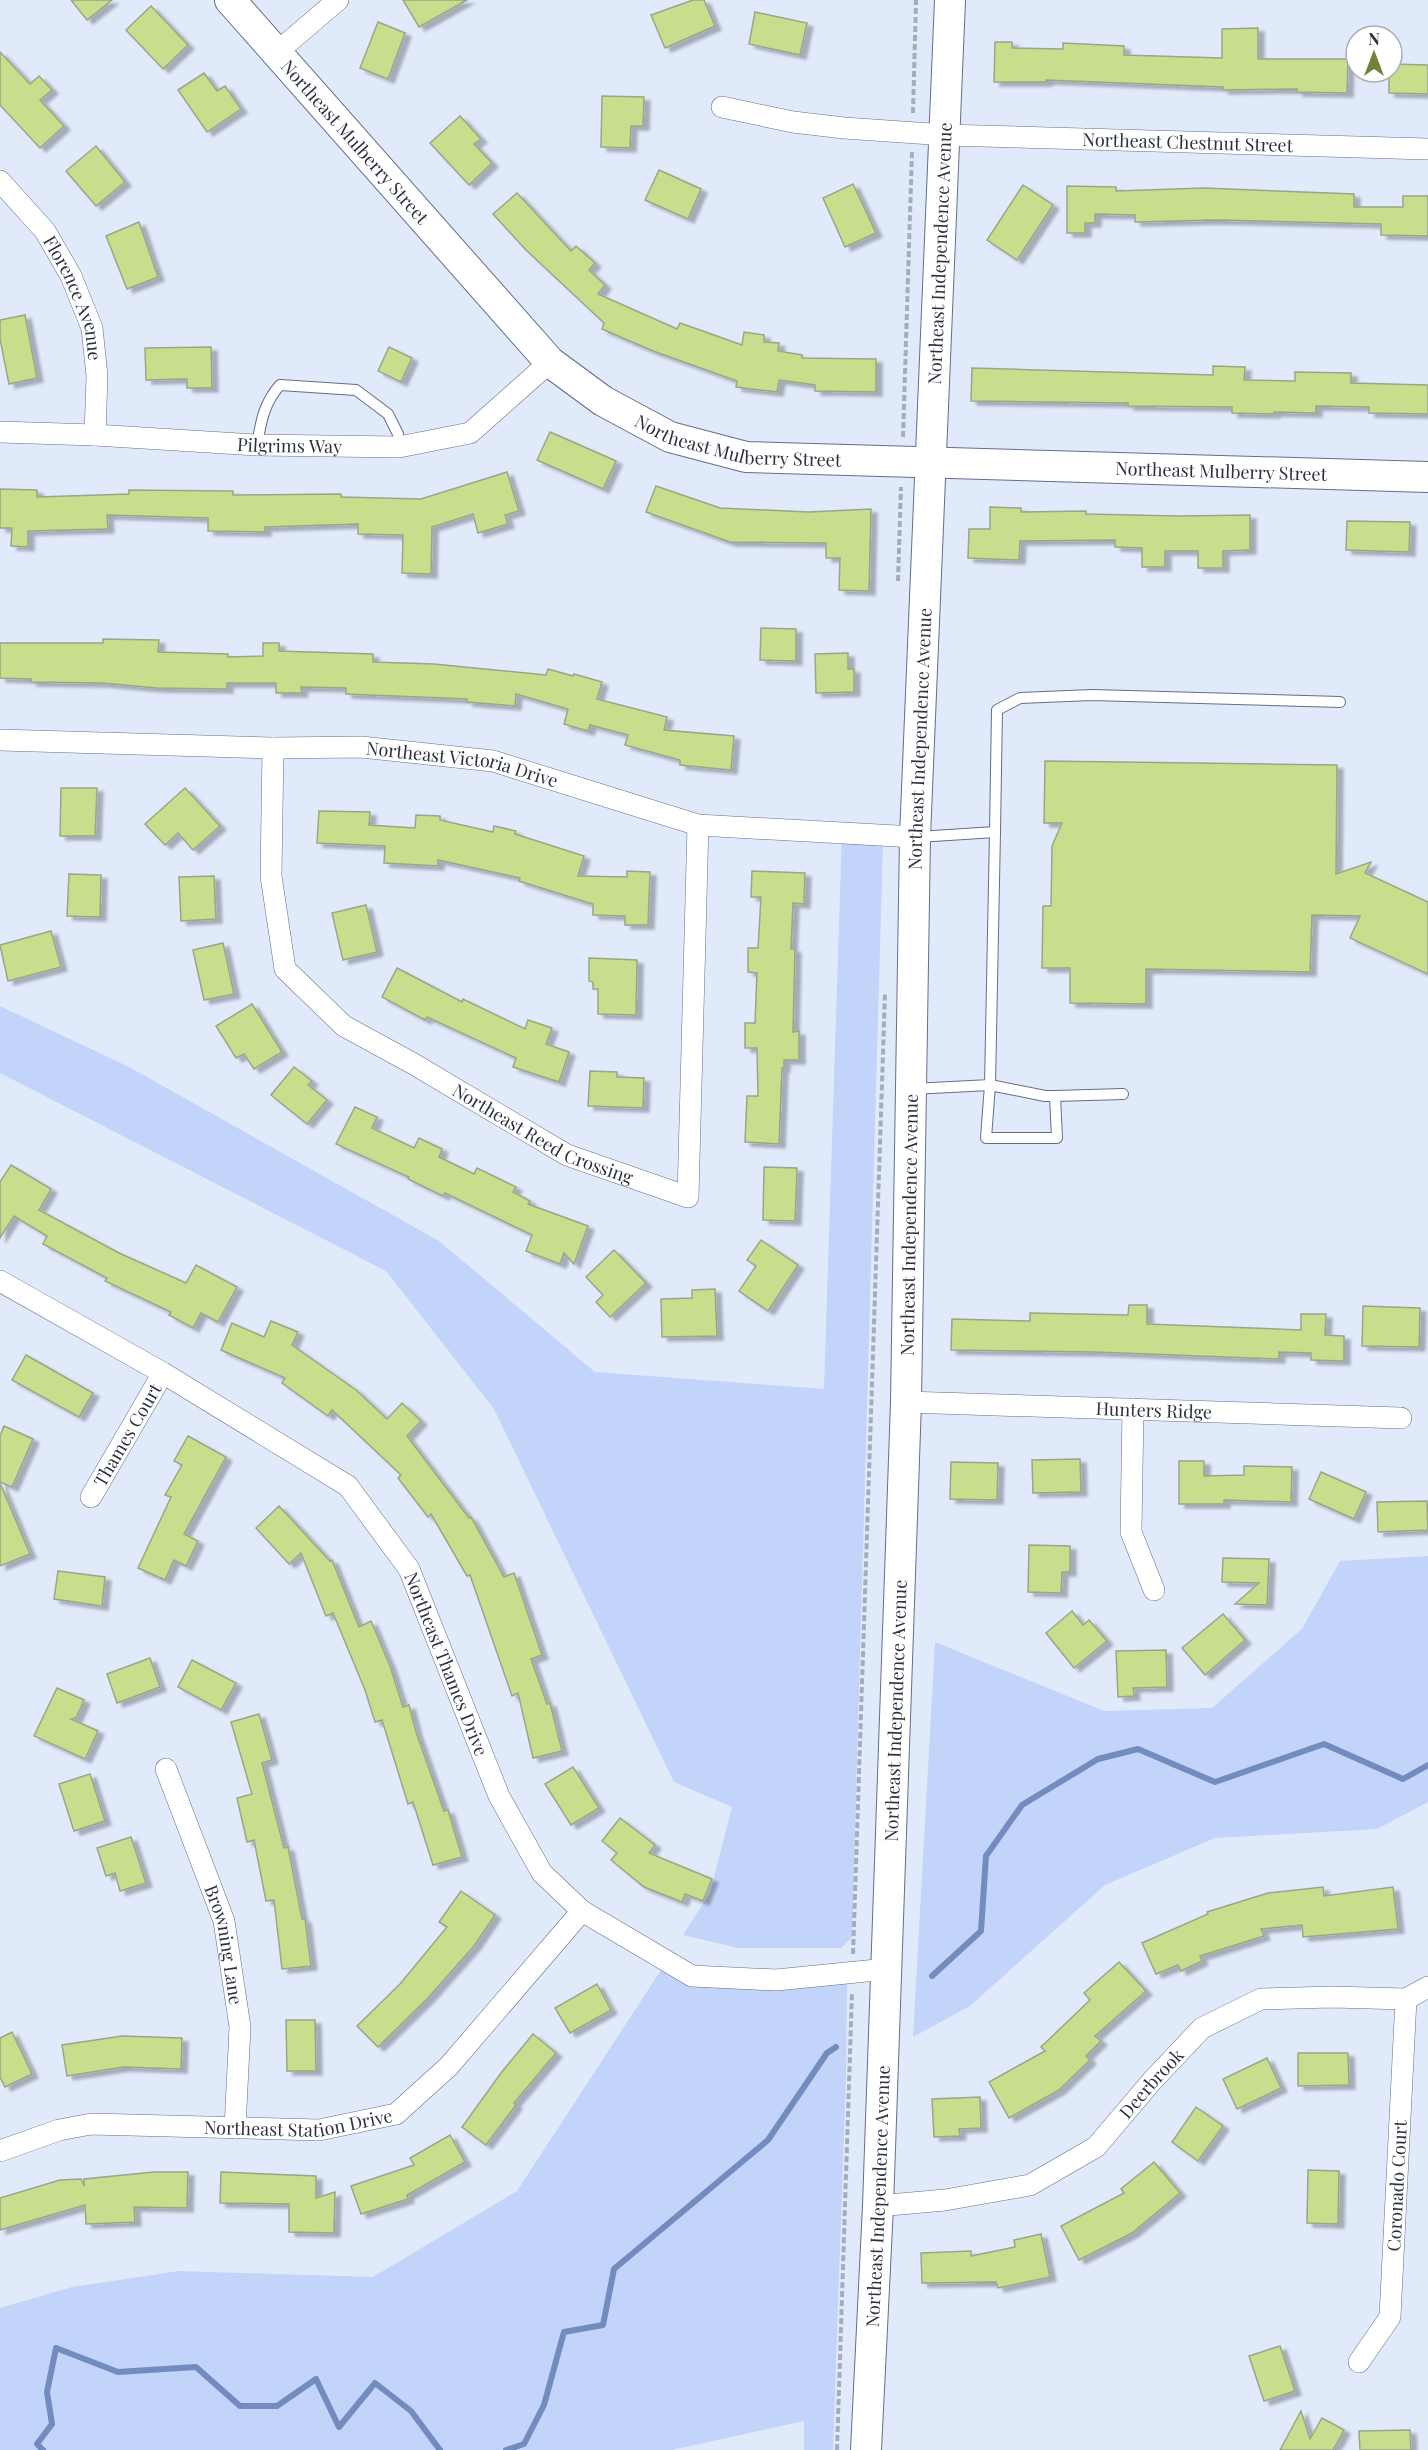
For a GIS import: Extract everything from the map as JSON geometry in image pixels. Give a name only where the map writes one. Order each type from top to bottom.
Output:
[{"type":"street","name":"Northeast Mulberry Street","points":[[230,0],[550,362],[603,401],[670,437],[746,457],[1428,477]]},
{"type":"street","points":[[276,53],[338,0]]},
{"type":"street","name":"Northeast Independence Avenue","points":[[866,2450],[878,2206],[906,1402],[915,837],[916,462],[946,135],[951,0]]},
{"type":"street","name":"Northeast Chestnut Street","points":[[722,107],[793,122],[912,133],[1428,149]]},
{"type":"street","name":"Florence Avenue","points":[[0,181],[45,231],[71,276],[92,328],[97,376],[95,435]]},
{"type":"street","name":"Pilgrims Way","points":[[0,432],[95,435],[257,445],[399,447],[470,433],[550,362]]},
{"type":"street","name":"Northeast Victoria Drive","points":[[0,740],[273,748],[361,747],[493,761],[698,825],[915,837]]},
{"type":"street","name":"Northeast Reed Crossing","points":[[273,748],[271,876],[285,969],[344,1026],[412,1063],[567,1155],[688,1197],[698,825]]},
{"type":"street","name":"Northeast Thames Drive","points":[[0,1281],[163,1373],[348,1486],[409,1569],[499,1796],[542,1874],[582,1911],[692,1976],[776,1980],[886,1969]]},
{"type":"street","name":"Thames Court","points":[[91,1497],[163,1373]]},
{"type":"street","name":"Hunters Ridge","points":[[906,1402],[1401,1418]]},
{"type":"street","points":[[1133,1409],[1131,1532],[1154,1590]]},
{"type":"street","name":"Browning Lane","points":[[166,1769],[224,1921],[240,2028],[235,2128]]},
{"type":"street","name":"Northeast Station Drive","points":[[0,2151],[59,2130],[91,2124],[319,2130],[396,2114],[449,2066],[582,1911]]},
{"type":"street","points":[[1406,1999],[1428,1987]]},
{"type":"street","name":"Deerbrook","points":[[878,2206],[945,2200],[1030,2185],[1096,2147],[1152,2081],[1202,2028],[1261,1999],[1332,1997],[1406,1999]]},
{"type":"street","name":"Coronado Court","points":[[1359,2362],[1390,2317],[1406,1999]]},
{"type":"lane","points":[[257,445],[262,416],[269,398],[280,385],[356,390],[388,414],[398,434],[399,447]]},
{"type":"lane","points":[[1055,1096],[1057,1138],[986,1138],[990,1085],[997,710],[1020,698],[1092,695],[1340,702]]},
{"type":"lane","points":[[915,837],[995,832]]},
{"type":"lane","points":[[911,1089],[990,1085],[1045,1096],[1123,1094]]},
{"type":"path","points":[[898,590],[916,462],[912,133],[916,0]]},
{"type":"path","points":[[837,2450],[885,984]]},
{"type":"shaded area","points":[[842,832],[883,841],[852,1937],[841,1948],[738,1948],[683,1935],[710,1893],[732,1807],[674,1782],[494,1409],[386,1271],[0,1073],[0,1006],[129,1067],[439,1241],[595,1372],[824,1389]]},
{"type":"shaded area","points":[[1428,1556],[1428,1802],[1377,1829],[1215,1838],[1105,1885],[970,2006],[913,2037],[935,1642],[1104,1711],[1212,1708],[1302,1629],[1340,1561]]},
{"type":"shaded area","points":[[665,1964],[826,1977],[847,1984],[833,2450],[804,2450],[804,2421],[672,2450],[0,2450],[0,2308],[72,2287],[179,2271],[373,2277],[517,2191]]},
{"type":"building","points":[[71,0],[112,0],[87,20]]},
{"type":"building","points":[[403,0],[467,0],[419,27]]},
{"type":"building","points":[[693,0],[704,0],[715,26],[665,48],[651,15]]},
{"type":"building","points":[[151,6],[188,45],[163,69],[126,30]]},
{"type":"building","points":[[755,12],[807,23],[800,55],[749,44]]},
{"type":"building","points":[[378,22],[405,33],[388,79],[360,68]]},
{"type":"building","points":[[1258,28],[1258,59],[1344,59],[1344,84],[1347,84],[1347,93],[1297,92],[1297,89],[1223,90],[1223,87],[1046,80],[1046,82],[994,82],[995,42],[1012,42],[1012,48],[1063,49],[1063,43],[1124,46],[1124,55],[1222,58],[1222,29]]},
{"type":"building","points":[[0,52],[30,84],[39,76],[52,90],[40,100],[64,126],[40,148],[0,105]]},
{"type":"building","points":[[1404,64],[1428,65],[1428,94],[1389,93],[1389,84],[1404,84]]},
{"type":"building","points":[[204,73],[217,91],[225,86],[241,109],[207,132],[178,90]]},
{"type":"building","points":[[602,96],[644,97],[643,126],[631,126],[630,148],[601,147]]},
{"type":"building","points":[[460,116],[481,139],[474,144],[492,163],[469,185],[430,143]]},
{"type":"building","points":[[96,146],[125,182],[96,206],[66,171]]},
{"type":"building","points":[[659,170],[701,189],[688,219],[645,200]]},
{"type":"building","points":[[853,184],[876,233],[845,247],[823,198]]},
{"type":"building","points":[[1023,185],[1053,205],[1017,260],[987,240]]},
{"type":"building","points":[[1067,186],[1116,187],[1116,191],[1204,188],[1354,194],[1354,207],[1403,207],[1403,196],[1428,196],[1428,236],[1381,235],[1381,224],[1215,220],[1135,222],[1135,215],[1095,214],[1095,223],[1085,223],[1085,233],[1067,233]]},
{"type":"building","points":[[517,193],[571,251],[576,246],[595,263],[589,270],[605,285],[598,294],[677,329],[680,323],[742,345],[744,332],[764,335],[764,342],[779,343],[778,351],[802,355],[802,358],[876,359],[876,392],[815,391],[815,385],[779,380],[777,392],[736,387],[737,381],[653,351],[602,329],[604,323],[526,250],[493,214]]},
{"type":"building","points":[[139,222],[158,277],[127,289],[106,236]]},
{"type":"building","points":[[25,315],[37,378],[9,384],[0,339],[0,320]]},
{"type":"building","points":[[211,347],[212,388],[187,388],[187,379],[146,380],[145,348]]},
{"type":"building","points":[[389,347],[412,358],[401,382],[378,371]]},
{"type":"building","points":[[1213,366],[1245,367],[1244,380],[1295,381],[1295,372],[1351,373],[1351,383],[1428,385],[1428,414],[1369,413],[1369,407],[1316,406],[1316,413],[1274,412],[1274,414],[1232,413],[1232,407],[971,401],[972,368],[1213,375]]},
{"type":"building","points":[[550,432],[616,461],[603,489],[537,460]]},
{"type":"building","points":[[507,472],[519,511],[505,515],[508,524],[478,533],[473,514],[432,527],[431,574],[402,573],[403,535],[358,534],[358,524],[265,527],[265,532],[208,531],[208,518],[107,515],[108,529],[28,531],[28,547],[11,546],[12,528],[0,528],[0,489],[37,490],[37,497],[129,494],[129,490],[233,491],[233,495],[341,494],[341,497],[421,499]]},
{"type":"building","points":[[656,486],[720,508],[809,512],[871,509],[869,591],[839,590],[840,558],[826,558],[826,543],[730,542],[646,512]]},
{"type":"building","points":[[990,507],[1021,508],[1021,512],[1086,511],[1086,514],[1250,515],[1250,550],[1223,551],[1223,568],[1198,568],[1198,551],[1165,551],[1165,567],[1142,567],[1142,548],[1115,547],[1115,540],[1020,541],[1019,560],[968,558],[969,529],[990,529]]},
{"type":"building","points":[[1347,521],[1410,522],[1409,552],[1346,550]]},
{"type":"building","points":[[761,628],[796,629],[796,661],[760,660]]},
{"type":"building","points":[[103,639],[159,640],[158,652],[228,654],[228,657],[263,656],[263,643],[279,643],[279,651],[373,654],[373,662],[434,664],[546,675],[548,669],[573,676],[574,674],[602,682],[597,699],[667,717],[664,730],[734,736],[731,770],[680,765],[680,760],[625,745],[628,735],[590,725],[588,731],[564,724],[568,709],[516,694],[515,706],[467,702],[467,699],[346,694],[346,688],[301,687],[302,693],[276,693],[276,683],[227,683],[227,689],[157,688],[102,683],[31,682],[31,679],[0,678],[0,643],[103,643]]},
{"type":"building","points":[[848,653],[848,669],[854,669],[854,692],[816,693],[815,654]]},
{"type":"building","points":[[1045,761],[1337,765],[1336,874],[1371,862],[1365,873],[1428,902],[1428,974],[1350,938],[1360,916],[1312,915],[1310,972],[1146,969],[1146,1004],[1070,1003],[1070,968],[1042,968],[1043,906],[1051,906],[1052,846],[1062,823],[1044,823]]},
{"type":"building","points":[[61,788],[97,788],[95,836],[60,836]]},
{"type":"building","points":[[185,788],[220,826],[193,850],[178,833],[165,845],[145,824]]},
{"type":"building","points":[[319,811],[370,812],[369,825],[415,828],[416,815],[440,816],[440,820],[493,832],[494,826],[516,831],[515,834],[584,856],[578,876],[627,877],[627,871],[650,872],[648,925],[625,925],[625,916],[593,915],[593,904],[519,881],[520,878],[438,860],[438,866],[384,863],[385,846],[317,843]]},
{"type":"building","points":[[752,871],[805,873],[804,904],[793,903],[791,949],[795,949],[793,1032],[799,1031],[799,1060],[784,1060],[784,1068],[782,1068],[779,1144],[745,1142],[747,1096],[758,1096],[757,1048],[745,1048],[745,1023],[755,1023],[757,973],[748,972],[748,948],[758,948],[761,897],[751,897]]},
{"type":"building","points":[[69,874],[101,875],[100,917],[67,916]]},
{"type":"building","points":[[214,876],[216,919],[181,921],[179,877]]},
{"type":"building","points":[[366,905],[377,952],[343,960],[332,913]]},
{"type":"building","points":[[51,931],[61,967],[8,981],[0,945]]},
{"type":"building","points":[[223,943],[234,994],[204,1000],[193,950]]},
{"type":"building","points":[[589,958],[637,960],[636,1015],[598,1014],[598,989],[593,989],[593,982],[589,981]]},
{"type":"building","points":[[397,968],[462,1002],[463,999],[525,1029],[528,1020],[552,1028],[546,1044],[569,1052],[559,1082],[513,1067],[516,1058],[427,1017],[425,1020],[382,997]]},
{"type":"building","points":[[252,1004],[282,1052],[254,1069],[244,1054],[236,1058],[216,1026]]},
{"type":"building","points":[[294,1067],[312,1081],[308,1085],[327,1100],[307,1124],[271,1095]]},
{"type":"building","points":[[590,1071],[617,1072],[617,1077],[644,1078],[643,1108],[588,1106]]},
{"type":"building","points":[[355,1107],[377,1117],[372,1128],[414,1148],[419,1138],[442,1149],[439,1157],[474,1174],[477,1168],[516,1187],[513,1192],[530,1201],[528,1204],[588,1226],[574,1264],[564,1253],[560,1264],[526,1251],[532,1235],[445,1193],[443,1196],[408,1179],[409,1177],[336,1144]]},
{"type":"building","points":[[11,1165],[51,1189],[39,1210],[119,1253],[186,1283],[196,1265],[237,1287],[218,1322],[201,1313],[193,1328],[169,1315],[171,1312],[105,1281],[107,1278],[43,1244],[47,1236],[14,1216],[0,1238],[0,1182]]},
{"type":"building","points":[[764,1167],[797,1168],[795,1221],[763,1220]]},
{"type":"building","points":[[761,1240],[798,1265],[768,1311],[739,1291],[756,1266],[747,1260]]},
{"type":"building","points":[[614,1250],[646,1283],[610,1317],[596,1302],[603,1295],[586,1277]]},
{"type":"building","points":[[715,1289],[717,1336],[662,1337],[661,1299],[692,1298],[692,1290]]},
{"type":"building","points":[[1129,1305],[1147,1305],[1147,1324],[1301,1330],[1301,1314],[1326,1314],[1325,1335],[1344,1336],[1344,1361],[1311,1360],[1311,1353],[1279,1352],[1279,1359],[1095,1352],[951,1350],[952,1319],[1030,1321],[1030,1313],[1128,1315]]},
{"type":"building","points":[[1363,1306],[1420,1308],[1419,1347],[1362,1346]]},
{"type":"building","points":[[271,1321],[298,1332],[292,1345],[356,1390],[387,1419],[402,1403],[421,1421],[407,1436],[469,1518],[471,1517],[504,1577],[514,1573],[542,1655],[531,1659],[547,1704],[550,1703],[562,1751],[533,1758],[518,1693],[512,1696],[470,1575],[467,1576],[431,1514],[428,1517],[398,1478],[401,1475],[332,1410],[328,1416],[282,1383],[285,1378],[221,1350],[232,1323],[264,1337]]},
{"type":"building","points":[[26,1355],[93,1393],[79,1417],[12,1380]]},
{"type":"building","points":[[4,1426],[33,1439],[12,1487],[0,1482],[0,1436]]},
{"type":"building","points":[[188,1436],[226,1457],[184,1534],[198,1541],[186,1566],[174,1560],[165,1580],[138,1568],[171,1497],[165,1495],[182,1465],[174,1461]]},
{"type":"building","points":[[1080,1459],[1081,1492],[1033,1493],[1032,1460]]},
{"type":"building","points":[[1179,1461],[1204,1461],[1204,1476],[1244,1475],[1244,1466],[1292,1467],[1291,1502],[1224,1500],[1224,1504],[1179,1504]]},
{"type":"building","points":[[951,1462],[998,1463],[997,1500],[950,1499]]},
{"type":"building","points":[[1321,1472],[1366,1492],[1354,1519],[1309,1499]]},
{"type":"building","points":[[0,1483],[30,1554],[0,1566]]},
{"type":"building","points":[[1427,1501],[1428,1530],[1378,1532],[1377,1502]]},
{"type":"building","points":[[279,1506],[330,1561],[332,1560],[359,1627],[371,1621],[390,1666],[403,1707],[409,1705],[416,1732],[444,1811],[448,1810],[462,1857],[433,1865],[413,1802],[408,1804],[382,1720],[375,1722],[365,1690],[333,1613],[326,1616],[301,1553],[289,1564],[256,1528]]},
{"type":"building","points":[[1029,1545],[1070,1546],[1070,1572],[1062,1572],[1061,1593],[1028,1592]]},
{"type":"building","points":[[1223,1558],[1269,1559],[1267,1605],[1235,1604],[1259,1583],[1222,1582]]},
{"type":"building","points":[[58,1571],[105,1577],[102,1606],[54,1599]]},
{"type":"building","points":[[1072,1611],[1083,1625],[1089,1620],[1107,1641],[1074,1668],[1046,1633]]},
{"type":"building","points":[[1223,1614],[1245,1640],[1205,1675],[1182,1648]]},
{"type":"building","points":[[1166,1650],[1167,1687],[1133,1688],[1134,1696],[1118,1697],[1116,1651]]},
{"type":"building","points":[[150,1658],[160,1687],[117,1703],[107,1674]]},
{"type":"building","points":[[192,1660],[236,1683],[221,1710],[178,1687]]},
{"type":"building","points":[[57,1688],[84,1700],[76,1718],[71,1719],[98,1731],[85,1759],[34,1736]]},
{"type":"building","points":[[259,1714],[272,1760],[262,1763],[284,1848],[288,1847],[302,1919],[305,1919],[311,1966],[282,1969],[274,1900],[266,1901],[254,1840],[247,1842],[237,1798],[252,1794],[231,1722]]},
{"type":"building","points":[[573,1767],[599,1808],[571,1825],[545,1784]]},
{"type":"building","points":[[90,1774],[105,1821],[74,1831],[59,1784]]},
{"type":"building","points":[[620,1818],[655,1845],[649,1853],[712,1879],[703,1901],[685,1894],[682,1902],[644,1887],[611,1860],[617,1853],[602,1841]]},
{"type":"building","points":[[131,1837],[146,1883],[120,1891],[115,1873],[106,1876],[97,1848]]},
{"type":"building","points":[[1323,1887],[1324,1896],[1393,1887],[1398,1929],[1303,1937],[1302,1925],[1261,1929],[1264,1936],[1200,1956],[1202,1961],[1181,1971],[1178,1965],[1156,1974],[1142,1943],[1208,1914],[1207,1912],[1268,1893]]},
{"type":"building","points":[[461,1891],[495,1915],[474,1946],[428,1998],[378,2047],[357,2026],[400,1984],[447,1927],[439,1922]]},
{"type":"building","points":[[1119,1962],[1146,1991],[1095,2036],[1101,2041],[1086,2056],[1090,2060],[1059,2090],[1009,2118],[989,2082],[1045,2051],[1041,2047],[1090,2000],[1084,1993]]},
{"type":"building","points":[[597,1984],[611,2010],[570,2033],[555,2008]]},
{"type":"building","points":[[286,2020],[315,2020],[316,2071],[287,2071]]},
{"type":"building","points":[[12,2032],[32,2074],[5,2087],[0,2077],[0,2038]]},
{"type":"building","points":[[533,2034],[556,2053],[514,2103],[516,2105],[486,2145],[462,2127]]},
{"type":"building","points":[[122,2036],[182,2038],[181,2069],[124,2067],[67,2076],[62,2045]]},
{"type":"building","points":[[1298,2053],[1348,2053],[1349,2085],[1298,2086]]},
{"type":"building","points":[[1267,2058],[1281,2088],[1237,2109],[1223,2079]]},
{"type":"building","points":[[980,2097],[981,2128],[959,2129],[960,2136],[934,2137],[932,2099]]},
{"type":"building","points":[[1196,2107],[1223,2126],[1198,2161],[1172,2142]]},
{"type":"building","points":[[450,2135],[465,2162],[407,2195],[408,2199],[361,2214],[351,2186],[414,2165],[410,2158]]},
{"type":"building","points":[[1154,2162],[1180,2193],[1132,2233],[1079,2260],[1061,2226],[1124,2193],[1121,2189]]},
{"type":"building","points":[[1308,2170],[1339,2171],[1338,2224],[1307,2223]]},
{"type":"building","points":[[154,2172],[188,2172],[187,2208],[134,2207],[135,2222],[86,2224],[85,2205],[0,2230],[0,2198],[60,2180],[81,2179],[84,2186],[84,2179]]},
{"type":"building","points":[[221,2172],[316,2176],[316,2198],[335,2192],[334,2233],[289,2232],[289,2204],[220,2203]]},
{"type":"building","points":[[1041,2234],[1050,2277],[998,2288],[996,2282],[922,2283],[921,2253],[971,2251],[971,2256],[1015,2247],[1014,2240]]},
{"type":"building","points":[[1280,2346],[1295,2391],[1264,2401],[1249,2356]]},
{"type":"building","points":[[1301,2411],[1310,2439],[1322,2418],[1344,2430],[1333,2450],[1280,2450]]},
{"type":"building","points":[[1410,2430],[1411,2450],[1360,2450],[1359,2431]]},
{"type":"waterway","points":[[932,1976],[981,1931],[986,1856],[1022,1805],[1098,1759],[1138,1749],[1215,1782],[1324,1744],[1403,1779],[1428,1765]]},
{"type":"waterway","points":[[506,2450],[524,2444],[544,2405],[564,2332],[603,2325],[614,2269],[768,2140],[827,2053],[836,2047]]},
{"type":"waterway","points":[[43,2450],[37,2444],[52,2424],[47,2392],[56,2348],[118,2372],[196,2367],[240,2406],[277,2406],[316,2379],[339,2427],[375,2383],[411,2411],[440,2450]]}]
